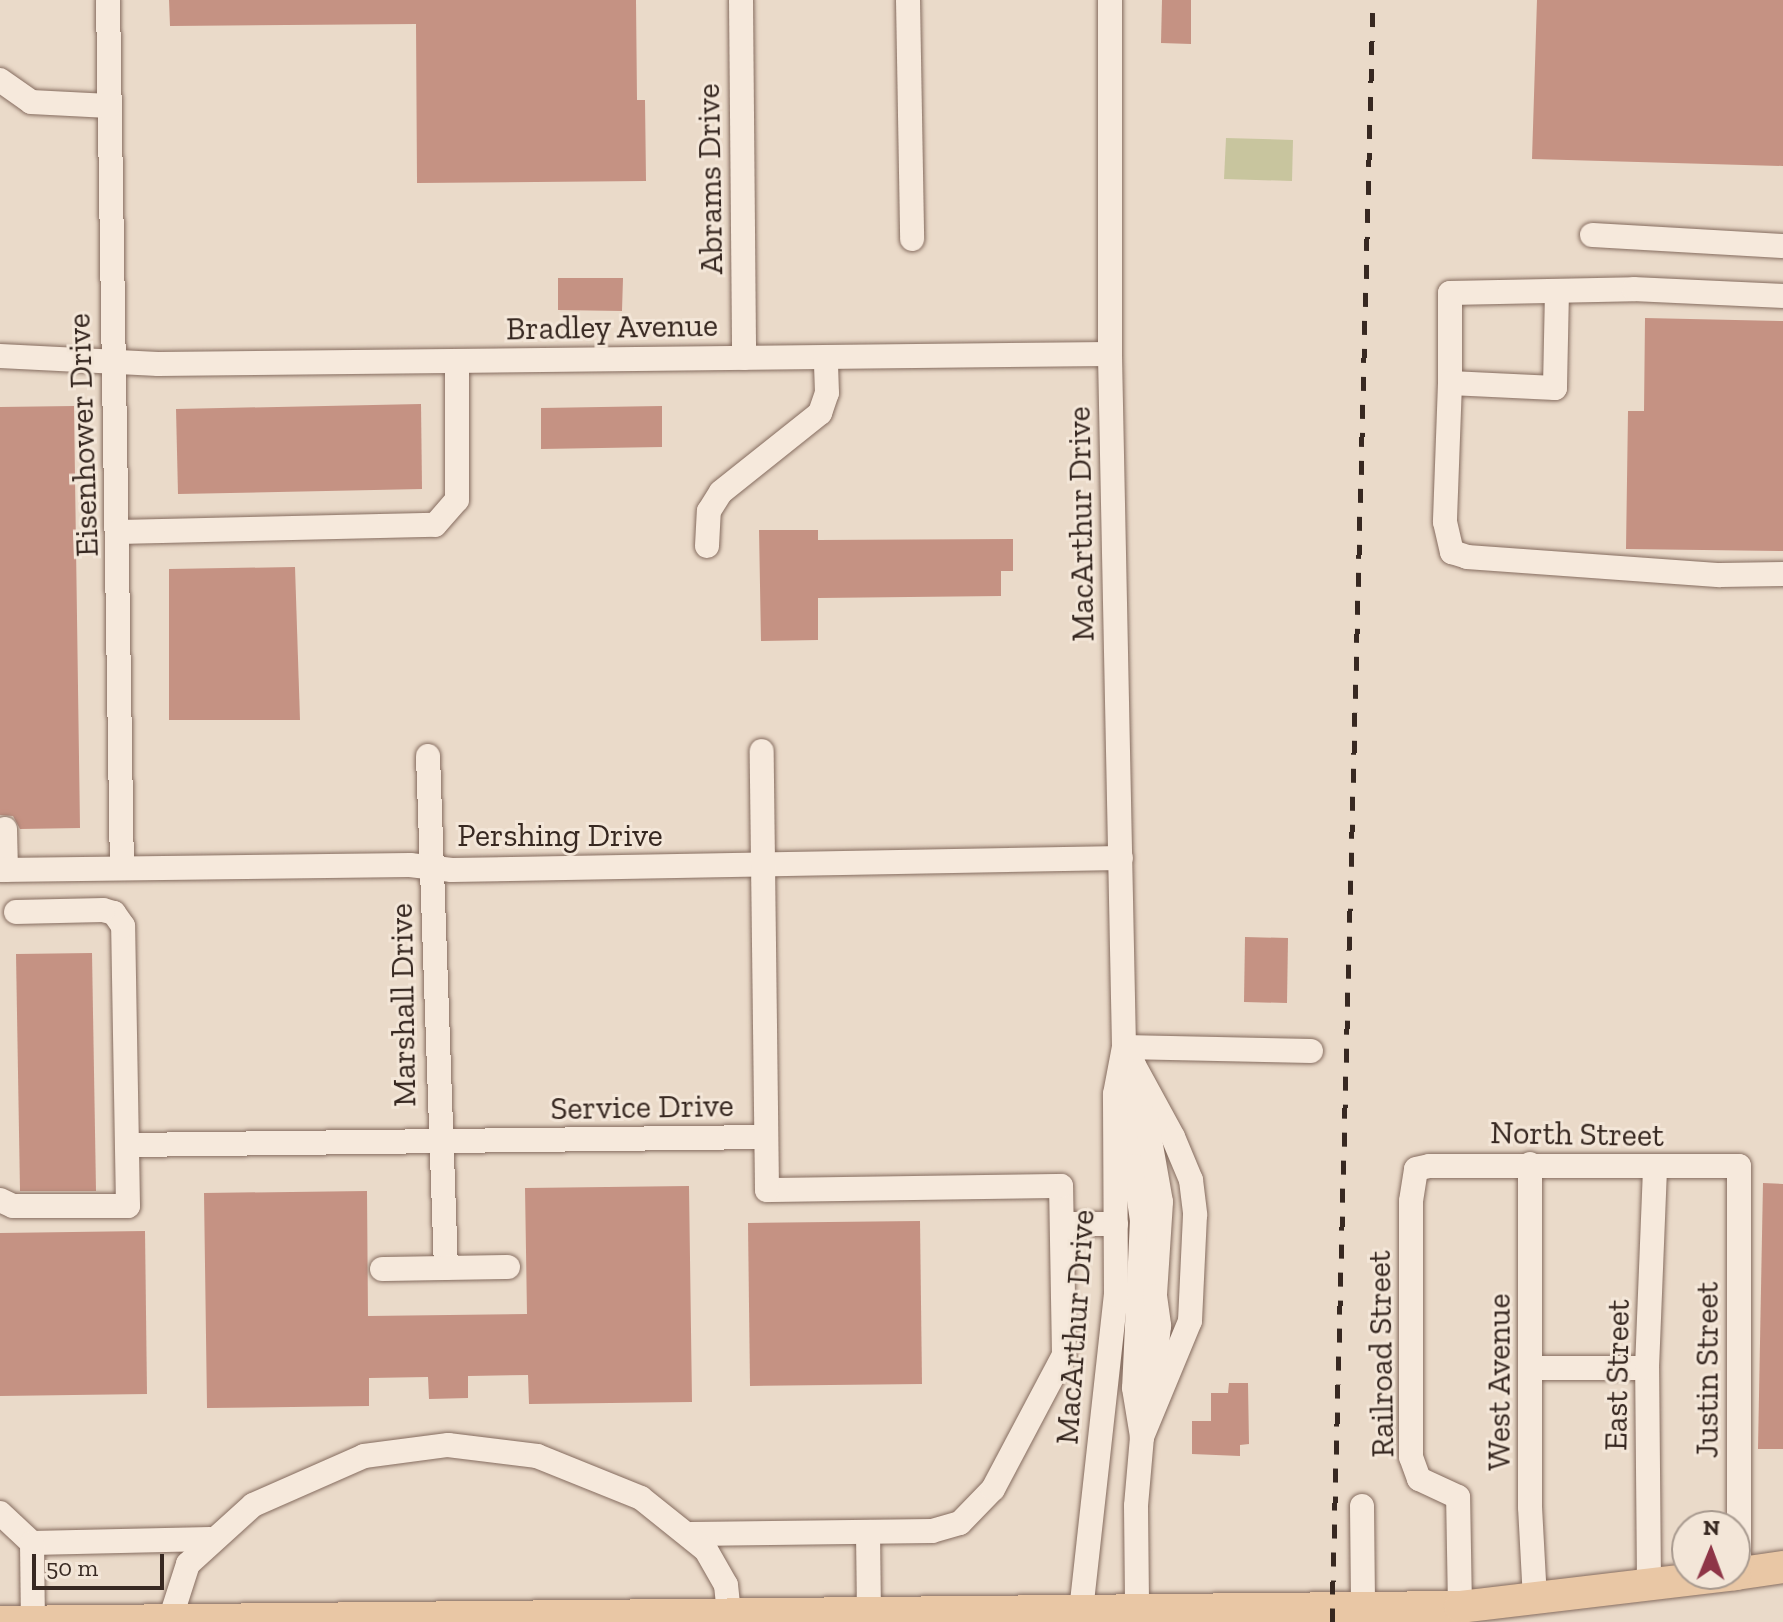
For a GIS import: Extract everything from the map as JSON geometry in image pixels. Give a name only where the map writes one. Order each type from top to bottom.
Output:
[{"type":"main road","points":[[1751,1572],[1783,1567]]},
{"type":"main road","points":[[0,1622],[1081,1611],[1128,1614],[1460,1607],[1671,1581]]},
{"type":"main road","points":[[1422,1622],[1553,1611],[1612,1589]]},
{"type":"main road","points":[[698,1622],[729,1615]]},
{"type":"street","name":"Eisenhower Drive","points":[[108,0],[122,868]]},
{"type":"street","name":"Abrams Drive","points":[[741,0],[744,358]]},
{"type":"street","points":[[908,0],[912,239]]},
{"type":"street","name":"MacArthur Drive","points":[[1081,1611],[1116,1295],[1115,1094],[1129,1056],[1121,858],[1110,354],[1110,0]]},
{"type":"street","points":[[0,80],[31,102],[109,106]]},
{"type":"street","points":[[1592,235],[1783,246]]},
{"type":"street","points":[[1783,296],[1557,291],[1450,293],[1445,522],[1452,552],[1467,557],[1704,574],[1783,574]]},
{"type":"street","points":[[1450,383],[1555,388],[1557,291]]},
{"type":"street","name":"Bradley Avenue","points":[[0,356],[114,360],[457,361],[1110,354]]},
{"type":"street","points":[[707,546],[709,511],[721,492],[820,413],[827,393],[826,357]]},
{"type":"street","points":[[118,532],[435,525],[457,500],[457,361]]},
{"type":"street","points":[[762,751],[766,1137]]},
{"type":"street","name":"Marshall Drive","points":[[428,756],[437,1141],[444,1164],[446,1268]]},
{"type":"street","points":[[3,870],[5,829]]},
{"type":"street","name":"Pershing Drive","points":[[3,870],[764,865],[1121,858]]},
{"type":"street","points":[[52,869],[53,911]]},
{"type":"street","points":[[0,1200],[13,1206],[128,1206],[123,926],[109,911],[16,912]]},
{"type":"street","points":[[1129,1056],[1311,1051]]},
{"type":"street","points":[[1129,1056],[1134,1166],[1142,1220],[1134,1388],[1146,1428]]},
{"type":"street","points":[[1128,1614],[1146,1428],[1190,1321],[1195,1215],[1191,1180],[1173,1137],[1129,1056]]},
{"type":"street","name":"Service Drive","points":[[128,1145],[766,1137],[767,1190],[1061,1186],[1063,1224]]},
{"type":"street","name":"North Street","points":[[1416,1169],[1530,1164],[1655,1168],[1739,1166]]},
{"type":"street","name":"West Avenue","points":[[1530,1164],[1530,1507],[1535,1600]]},
{"type":"street","name":"Justin Street","points":[[1736,1510],[1739,1166]]},
{"type":"street","name":"East Street","points":[[1649,1583],[1647,1368],[1655,1168]]},
{"type":"street","name":"Railroad Street","points":[[1416,1169],[1411,1201],[1411,1457],[1419,1479],[1458,1497],[1460,1607]]},
{"type":"street","points":[[691,1534],[946,1529],[972,1515],[993,1489],[1064,1355],[1063,1224],[1116,1224]]},
{"type":"street","points":[[382,1269],[508,1267]]},
{"type":"street","points":[[1532,1368],[1647,1368]]},
{"type":"street","points":[[170,1620],[181,1577],[210,1539],[253,1505],[325,1469],[377,1453],[448,1445],[499,1448],[574,1467],[641,1498],[691,1534],[716,1565],[729,1615]]},
{"type":"street","points":[[1096,1483],[1140,1484]]},
{"type":"street","points":[[1362,1506],[1363,1607]]},
{"type":"street","points":[[0,1513],[32,1543],[210,1539]]},
{"type":"street","points":[[868,1532],[869,1613]]},
{"type":"street","points":[[32,1543],[33,1622]]},
{"type":"shaded area","points":[[1226,138],[1293,140],[1292,181],[1224,179]]},
{"type":"building","points":[[169,0],[636,0],[637,100],[645,100],[646,181],[417,183],[416,24],[170,26]]},
{"type":"building","points":[[1162,0],[1191,0],[1191,44],[1161,43]]},
{"type":"building","points":[[1537,0],[1783,0],[1783,166],[1532,159]]},
{"type":"building","points":[[558,278],[623,278],[622,311],[558,310]]},
{"type":"building","points":[[1645,318],[1783,321],[1783,551],[1626,549],[1628,411],[1644,411]]},
{"type":"building","points":[[421,404],[422,489],[178,494],[176,409]]},
{"type":"building","points":[[74,406],[80,828],[20,829],[13,816],[0,815],[0,407]]},
{"type":"building","points":[[662,406],[662,447],[541,449],[541,408]]},
{"type":"building","points":[[759,530],[818,530],[818,540],[1013,539],[1013,571],[1001,571],[1001,596],[818,598],[818,640],[761,641]]},
{"type":"building","points":[[295,567],[300,720],[169,720],[169,569]]},
{"type":"building","points":[[1245,937],[1288,938],[1287,1003],[1244,1002]]},
{"type":"building","points":[[92,953],[96,1191],[20,1191],[16,954]]},
{"type":"building","points":[[1763,1183],[1783,1184],[1783,1449],[1758,1449]]},
{"type":"building","points":[[689,1186],[692,1402],[529,1404],[528,1375],[468,1376],[468,1398],[429,1399],[428,1377],[369,1378],[369,1406],[207,1408],[204,1193],[367,1191],[368,1316],[527,1314],[525,1188]]},
{"type":"building","points":[[920,1221],[922,1384],[750,1386],[748,1223]]},
{"type":"building","points":[[145,1231],[147,1394],[0,1396],[0,1233]]},
{"type":"building","points":[[1229,1383],[1248,1383],[1249,1444],[1240,1445],[1240,1456],[1192,1454],[1192,1421],[1211,1421],[1211,1393],[1228,1393]]},
{"type":"railway","points":[[1332,1622],[1373,0]]}]
